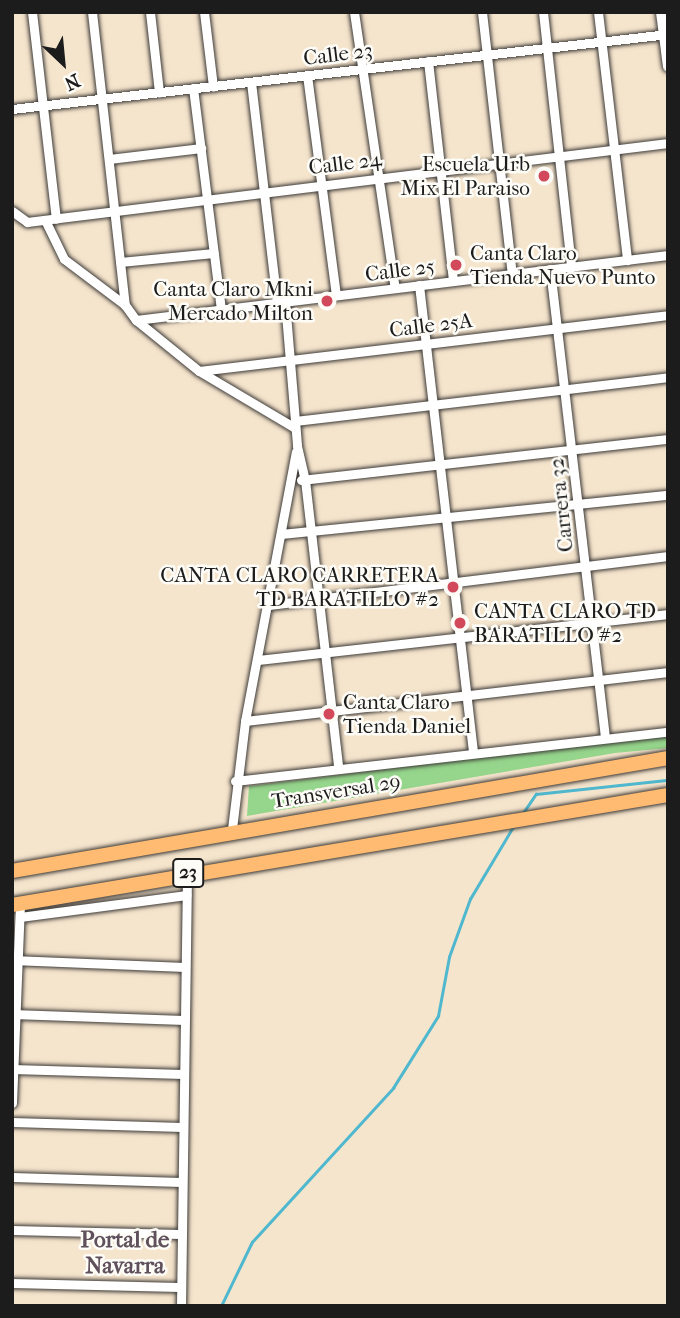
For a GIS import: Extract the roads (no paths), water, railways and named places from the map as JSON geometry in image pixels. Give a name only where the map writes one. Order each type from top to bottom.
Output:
[{"type":"highway","name":"Transversal 29","points":[[12,870],[232,830],[668,758]]},
{"type":"highway","name":"23","points":[[17,908],[187,873],[668,795]]},
{"type":"street","points":[[32,12],[56,219]]},
{"type":"street","points":[[92,12],[125,305]]},
{"type":"street","points":[[150,12],[159,92]]},
{"type":"street","points":[[204,12],[213,86]]},
{"type":"street","points":[[354,12],[395,288]]},
{"type":"street","points":[[482,12],[512,274]]},
{"type":"street","points":[[543,12],[571,267]]},
{"type":"street","points":[[598,12],[627,260]]},
{"type":"street","points":[[661,12],[666,34],[668,67]]},
{"type":"street","name":"Calle 23","points":[[12,109],[666,34]]},
{"type":"street","points":[[428,61],[453,281]]},
{"type":"street","points":[[307,75],[336,295]]},
{"type":"street","points":[[251,82],[264,191],[291,360],[297,446],[305,480],[338,766]]},
{"type":"street","points":[[193,88],[221,310]]},
{"type":"street","name":"Calle 24","points":[[12,211],[27,222],[56,219],[440,168],[560,159],[668,143]]},
{"type":"street","points":[[109,159],[201,148]]},
{"type":"street","points":[[45,220],[70,265],[125,305],[136,320],[199,371],[295,425],[432,403],[668,377]]},
{"type":"street","points":[[120,262],[214,253]]},
{"type":"street","name":"Calle 25","points":[[136,320],[668,255]]},
{"type":"street","name":"Carrera 32","points":[[550,269],[605,738]]},
{"type":"street","points":[[419,285],[473,752]]},
{"type":"street","name":"Calle 25A","points":[[199,371],[668,315]]},
{"type":"street","points":[[291,479],[305,480],[668,439]]},
{"type":"street","points":[[232,830],[235,781],[245,721],[297,446]]},
{"type":"street","points":[[281,534],[311,535],[668,495]]},
{"type":"street","points":[[268,605],[668,556]]},
{"type":"street","points":[[258,660],[668,614]]},
{"type":"street","points":[[245,721],[668,672]]},
{"type":"street","points":[[235,781],[338,766],[668,732]]},
{"type":"street","points":[[181,1306],[179,1287],[187,873]]},
{"type":"street","points":[[12,1103],[17,908],[187,895]]},
{"type":"street","points":[[15,960],[185,967]]},
{"type":"street","points":[[14,1014],[184,1020]]},
{"type":"street","points":[[13,1069],[183,1074]]},
{"type":"street","points":[[12,1122],[182,1127]]},
{"type":"street","points":[[12,1177],[181,1182]]},
{"type":"street","points":[[12,1230],[180,1234]]},
{"type":"street","points":[[12,1283],[179,1287]]},
{"type":"waterway","points":[[523,813],[536,794],[668,780]]},
{"type":"waterway","points":[[221,1306],[252,1242],[393,1088],[438,1016],[449,957],[470,899],[513,827]]},
{"type":"place","name":"Escuela Urb Mix El Paraiso","points":[[544,176]]},
{"type":"place","name":"Canta Claro Tienda Nuevo Punto","points":[[456,265]]},
{"type":"place","name":"Canta Claro Mkni Mercado Milton","points":[[327,301]]},
{"type":"place","name":"CANTA CLARO CARRETERA TD BARATILLO #2","points":[[453,587]]},
{"type":"place","name":"CANTA CLARO TD BARATILLO #2","points":[[460,623]]},
{"type":"place","name":"Canta Claro Tienda Daniel","points":[[329,714]]},
{"type":"district","name":"Portal de Navarra","points":[[125,1253]]}]
